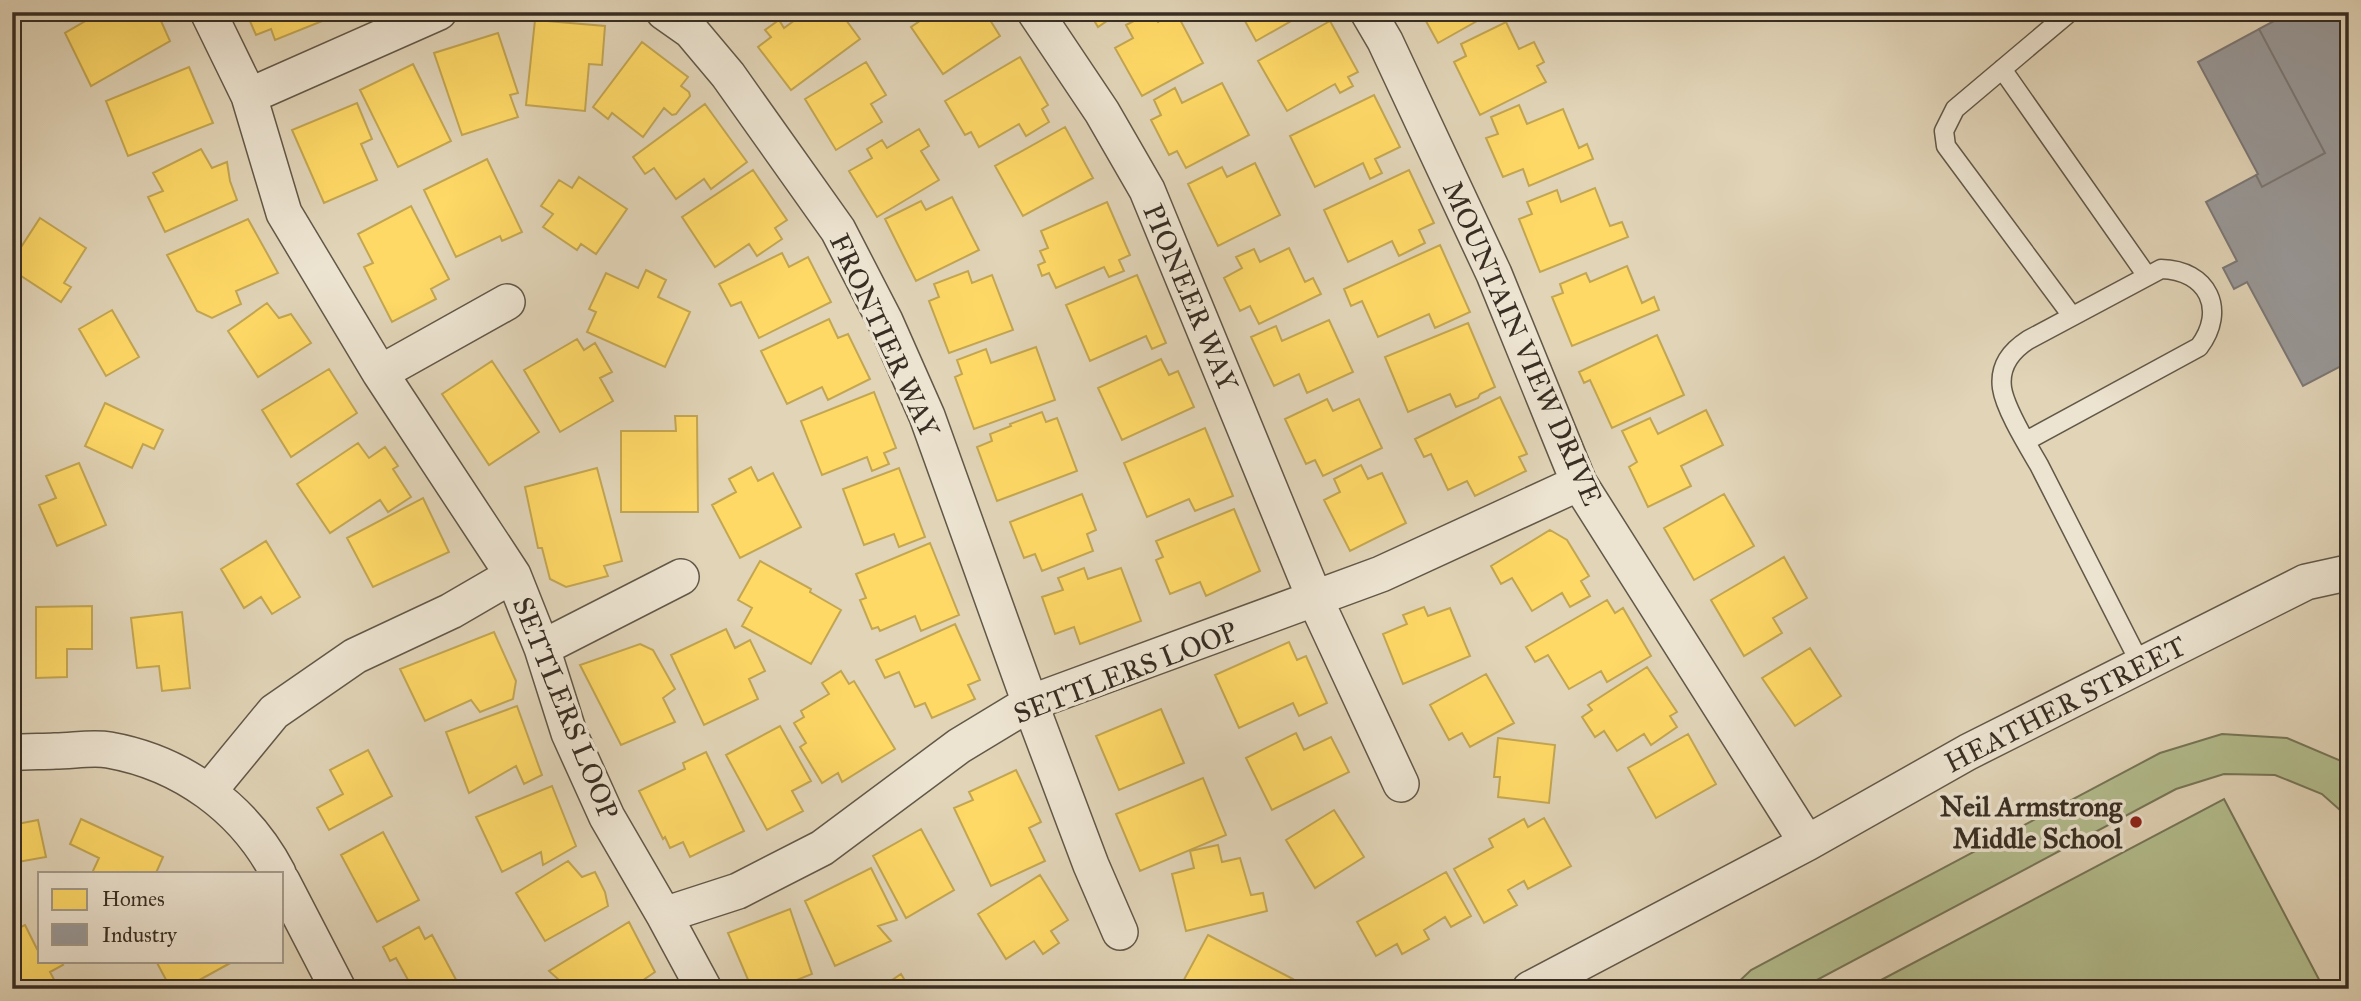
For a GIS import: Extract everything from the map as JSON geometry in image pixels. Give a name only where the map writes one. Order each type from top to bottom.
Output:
[{"type":"street","name":"SETTLERS LOOP","points":[[208,12],[249,96],[284,213],[380,373],[513,575],[542,648],[569,733],[607,817],[664,915],[738,891],[822,848],[959,746],[1030,703],[1381,574],[1579,483]]},
{"type":"street","points":[[249,96],[439,12]]},
{"type":"street","name":"FRONTIER WAY","points":[[664,12],[691,32],[728,75],[844,242],[885,321],[927,416],[1030,703],[1091,865],[1120,932]]},
{"type":"street","name":"PIONEER WAY","points":[[1035,12],[1102,112],[1147,190],[1315,599],[1402,784]]},
{"type":"street","name":"MOUNTAIN VIEW DRIVE","points":[[1368,12],[1385,41],[1494,274],[1579,483],[1807,843]]},
{"type":"street","points":[[380,373],[508,302]]},
{"type":"street","points":[[209,791],[274,712],[355,656],[451,611],[513,575]]},
{"type":"street","name":"HEATHER STREET","points":[[1530,989],[1807,843],[1968,752],[2306,582],[2348,575]]},
{"type":"street","points":[[542,648],[681,577]]},
{"type":"street","points":[[12,753],[107,750],[161,765],[209,791],[242,822],[277,872]]},
{"type":"street","points":[[284,885],[338,989]]},
{"type":"street","points":[[664,915],[704,989]]},
{"type":"lane","points":[[2070,12],[1955,109],[1944,131],[1945,146],[2072,316]]},
{"type":"lane","points":[[2002,69],[2147,276]]},
{"type":"lane","points":[[2026,441],[2199,348],[2212,323],[2213,308],[2209,295],[2200,282],[2175,269],[2161,269],[2015,348],[2006,360],[2002,374],[2002,389],[2026,441],[2141,665]]},
{"type":"green space","points":[[2222,734],[2287,738],[2346,763],[2349,766],[2349,818],[2322,794],[2275,775],[2224,774],[2176,789],[1800,989],[1731,989],[1751,970],[2160,753]]},
{"type":"green space","points":[[2224,799],[2324,989],[1864,989]]},
{"type":"building: Homes","points":[[101,12],[157,12],[170,41],[91,86],[65,33]]},
{"type":"building: Homes","points":[[246,12],[328,12],[330,18],[275,40],[271,29],[256,35]]},
{"type":"building: Homes","points":[[806,12],[840,12],[860,39],[791,90],[758,47],[771,37],[765,30],[779,20],[784,28]]},
{"type":"building: Homes","points":[[933,12],[985,12],[1000,36],[943,74],[911,27]]},
{"type":"building: Homes","points":[[1089,12],[1120,12],[1098,27]]},
{"type":"building: Homes","points":[[1151,12],[1158,22],[1176,12],[1203,63],[1142,96],[1115,48],[1133,38],[1126,25]]},
{"type":"building: Homes","points":[[1240,12],[1307,12],[1256,41]]},
{"type":"building: Homes","points":[[1421,12],[1493,12],[1438,43]]},
{"type":"building: Homes","points":[[535,20],[605,26],[602,65],[589,64],[585,111],[526,105]]},
{"type":"building: Homes","points":[[1330,21],[1358,72],[1348,77],[1353,86],[1340,93],[1335,84],[1287,111],[1258,61]]},
{"type":"building: Homes","points":[[1506,22],[1519,49],[1534,42],[1544,62],[1537,66],[1546,82],[1480,115],[1454,62],[1466,56],[1461,44]]},
{"type":"building: Homes","points":[[498,33],[518,93],[510,95],[518,117],[462,135],[434,53]]},
{"type":"building: Homes","points":[[642,42],[688,77],[681,86],[690,96],[676,114],[672,115],[664,108],[643,137],[612,113],[608,119],[593,107]]},
{"type":"building: Homes","points":[[1020,57],[1048,105],[1042,109],[1049,122],[1026,136],[1019,124],[979,147],[971,132],[965,135],[945,101]]},
{"type":"building: Homes","points":[[866,62],[886,95],[871,104],[882,122],[836,150],[805,99]]},
{"type":"building: Homes","points":[[413,64],[451,141],[398,167],[360,90]]},
{"type":"building: Homes","points":[[189,67],[213,123],[128,156],[106,101]]},
{"type":"building: Homes","points":[[1222,83],[1249,135],[1186,168],[1177,151],[1169,155],[1151,120],[1161,115],[1154,100],[1175,88],[1182,103]]},
{"type":"building: Homes","points":[[1374,95],[1400,147],[1375,159],[1382,173],[1370,179],[1363,163],[1315,187],[1290,136]]},
{"type":"building: Homes","points":[[357,103],[372,139],[361,144],[377,180],[324,203],[292,130]]},
{"type":"building: Homes","points":[[705,104],[747,162],[711,189],[704,179],[676,199],[654,168],[645,174],[633,157]]},
{"type":"building: Homes","points":[[1519,105],[1527,124],[1563,109],[1579,148],[1587,144],[1593,159],[1529,186],[1523,169],[1503,177],[1486,138],[1498,134],[1491,117]]},
{"type":"building: Homes","points":[[1065,127],[1093,178],[1023,216],[995,166]]},
{"type":"building: Homes","points":[[919,129],[929,146],[921,151],[939,180],[877,217],[849,171],[872,158],[867,149],[882,140],[887,148]]},
{"type":"building: Homes","points":[[201,149],[212,168],[227,162],[237,200],[165,232],[148,197],[163,191],[153,173]]},
{"type":"building: Homes","points":[[487,159],[522,232],[502,241],[500,236],[456,257],[424,190]]},
{"type":"building: Homes","points":[[1255,163],[1280,215],[1218,246],[1188,184],[1222,167],[1227,177]]},
{"type":"building: Homes","points":[[753,170],[787,220],[775,228],[782,239],[757,256],[749,244],[715,267],[682,217]]},
{"type":"building: Homes","points":[[1409,170],[1434,223],[1419,230],[1425,243],[1399,256],[1392,241],[1348,262],[1324,210]]},
{"type":"building: Homes","points":[[579,177],[627,209],[596,254],[581,244],[577,250],[543,227],[553,214],[541,206],[559,180],[572,188]]},
{"type":"building: Homes","points":[[1595,188],[1610,226],[1622,222],[1628,237],[1540,272],[1519,219],[1532,214],[1527,202],[1557,190],[1561,202]]},
{"type":"building: Homes","points":[[952,197],[979,250],[916,281],[885,219],[921,201],[926,210]]},
{"type":"building: Homes","points":[[1107,202],[1130,255],[1119,260],[1124,271],[1109,277],[1104,267],[1056,288],[1049,273],[1042,276],[1038,265],[1045,262],[1040,251],[1048,248],[1041,231]]},
{"type":"building: Homes","points":[[411,206],[449,279],[431,289],[436,299],[392,322],[364,267],[373,263],[358,234]]},
{"type":"building: Homes","points":[[40,218],[86,248],[64,283],[71,287],[61,302],[12,270],[12,261]]},
{"type":"building: Homes","points":[[248,219],[278,273],[236,291],[241,304],[212,318],[197,311],[167,255]]},
{"type":"building: Homes","points":[[1440,245],[1470,312],[1435,328],[1429,314],[1378,337],[1362,301],[1351,306],[1344,289]]},
{"type":"building: Homes","points":[[1289,248],[1305,282],[1313,278],[1321,294],[1259,324],[1250,306],[1240,311],[1224,278],[1242,268],[1236,257],[1254,249],[1260,262]]},
{"type":"building: Homes","points":[[782,253],[789,267],[808,257],[831,302],[759,338],[741,302],[731,306],[719,284]]},
{"type":"building: Homes","points":[[1627,266],[1642,303],[1654,297],[1659,310],[1572,346],[1552,297],[1563,293],[1560,284],[1586,273],[1590,282]]},
{"type":"building: Homes","points":[[646,270],[666,280],[658,297],[690,312],[665,367],[587,332],[596,312],[589,309],[606,273],[638,288]]},
{"type":"building: Homes","points":[[968,271],[972,283],[992,275],[1013,330],[949,353],[929,301],[939,297],[934,284]]},
{"type":"building: Homes","points":[[1137,275],[1166,343],[1152,349],[1146,336],[1090,361],[1066,305]]},
{"type":"building: Homes","points":[[267,303],[279,318],[291,314],[311,343],[258,377],[228,331]]},
{"type":"building: Homes","points":[[112,310],[139,357],[106,376],[79,329]]},
{"type":"building: Homes","points":[[829,319],[838,338],[848,334],[870,379],[828,400],[822,387],[787,404],[761,351]]},
{"type":"building: Homes","points":[[1329,320],[1353,372],[1307,393],[1299,374],[1274,386],[1251,337],[1276,326],[1282,341]]},
{"type":"building: Homes","points":[[1468,323],[1495,387],[1456,407],[1450,394],[1408,412],[1385,357]]},
{"type":"building: Homes","points":[[1657,335],[1684,395],[1612,428],[1590,380],[1584,383],[1579,372]]},
{"type":"building: Homes","points":[[577,339],[584,350],[595,343],[612,372],[600,378],[613,401],[560,432],[524,370]]},
{"type":"building: Homes","points":[[1036,347],[1055,400],[974,429],[955,377],[962,374],[957,360],[986,349],[991,363]]},
{"type":"building: Homes","points":[[1161,359],[1169,375],[1178,371],[1194,407],[1122,440],[1098,388]]},
{"type":"building: Homes","points":[[492,361],[539,432],[489,465],[442,394]]},
{"type":"building: Homes","points":[[329,369],[357,413],[291,457],[262,410]]},
{"type":"building: Homes","points":[[874,392],[896,448],[884,453],[889,464],[872,471],[867,457],[822,475],[801,421]]},
{"type":"building: Homes","points":[[1500,397],[1527,454],[1519,457],[1526,471],[1475,496],[1467,481],[1448,490],[1431,454],[1424,457],[1415,439]]},
{"type":"building: Homes","points":[[1327,399],[1333,411],[1359,399],[1382,448],[1323,476],[1315,460],[1306,464],[1285,419]]},
{"type":"building: Homes","points":[[105,403],[163,430],[154,449],[143,444],[132,468],[85,446]]},
{"type":"building: Homes","points":[[1706,410],[1723,445],[1681,466],[1691,486],[1648,507],[1629,467],[1637,462],[1622,431],[1650,418],[1658,434]]},
{"type":"building: Homes","points":[[1042,412],[1046,422],[1057,418],[1077,471],[997,501],[977,447],[992,441],[990,434]]},
{"type":"building: Homes","points":[[675,416],[697,416],[698,512],[621,512],[621,431],[676,431]]},
{"type":"building: Homes","points":[[1205,428],[1233,496],[1195,511],[1189,499],[1147,517],[1124,463]]},
{"type":"building: Homes","points":[[358,443],[369,458],[385,447],[398,466],[393,469],[411,497],[388,512],[380,500],[330,533],[297,484]]},
{"type":"building: Homes","points":[[79,463],[106,525],[57,546],[39,505],[56,498],[46,476]]},
{"type":"building: Homes","points":[[1361,465],[1368,479],[1382,473],[1406,523],[1350,551],[1324,500],[1340,492],[1334,479]]},
{"type":"building: Homes","points":[[751,467],[758,481],[773,473],[801,527],[740,558],[712,505],[736,492],[729,479]]},
{"type":"building: Homes","points":[[597,468],[622,561],[604,566],[608,576],[566,587],[550,579],[542,548],[538,548],[525,487]]},
{"type":"building: Homes","points":[[899,468],[925,537],[899,547],[894,534],[864,545],[843,489]]},
{"type":"building: Homes","points":[[1082,494],[1096,530],[1087,534],[1093,551],[1042,571],[1035,554],[1024,558],[1010,522]]},
{"type":"building: Homes","points":[[1724,494],[1754,546],[1694,580],[1664,528]]},
{"type":"building: Homes","points":[[423,498],[449,552],[373,587],[347,538]]},
{"type":"building: Homes","points":[[1234,509],[1260,571],[1206,596],[1200,582],[1170,594],[1156,560],[1163,557],[1156,541]]},
{"type":"building: Homes","points":[[1550,530],[1567,540],[1589,576],[1581,581],[1590,596],[1570,607],[1562,593],[1532,611],[1512,578],[1501,584],[1491,566]]},
{"type":"building: Homes","points":[[266,541],[300,597],[272,614],[261,597],[244,608],[221,569]]},
{"type":"building: Homes","points":[[930,543],[959,615],[921,631],[915,616],[880,631],[878,627],[872,629],[860,600],[866,598],[856,574]]},
{"type":"building: Homes","points":[[1784,557],[1807,598],[1773,618],[1782,633],[1744,656],[1711,600]]},
{"type":"building: Homes","points":[[760,561],[811,589],[810,592],[841,610],[811,664],[742,626],[752,608],[738,600]]},
{"type":"building: Homes","points":[[1084,568],[1088,579],[1121,568],[1141,621],[1080,644],[1074,627],[1055,634],[1042,597],[1063,590],[1058,578]]},
{"type":"building: Homes","points":[[1607,600],[1615,613],[1623,608],[1651,656],[1607,682],[1601,671],[1569,689],[1548,655],[1535,662],[1526,647]]},
{"type":"building: Homes","points":[[92,606],[92,649],[67,649],[67,677],[36,678],[36,607]]},
{"type":"building: Homes","points":[[1424,607],[1428,616],[1450,608],[1470,656],[1403,684],[1383,634],[1407,624],[1403,615]]},
{"type":"building: Homes","points":[[182,612],[190,688],[162,691],[159,666],[137,668],[131,618]]},
{"type":"building: Homes","points":[[955,624],[980,680],[968,685],[975,699],[932,718],[925,703],[915,707],[899,672],[885,678],[876,660]]},
{"type":"building: Homes","points":[[726,629],[735,648],[750,640],[765,671],[749,679],[758,699],[704,725],[671,655]]},
{"type":"building: Homes","points":[[494,632],[516,681],[513,699],[480,712],[471,700],[425,721],[400,669]]},
{"type":"building: Homes","points":[[1289,642],[1297,660],[1306,656],[1327,703],[1299,716],[1293,703],[1239,728],[1215,675]]},
{"type":"building: Homes","points":[[640,644],[653,650],[675,689],[663,698],[675,722],[621,745],[580,665]]},
{"type":"building: Homes","points":[[1810,648],[1841,696],[1795,726],[1762,678]]},
{"type":"building: Homes","points":[[1647,667],[1677,712],[1670,716],[1677,727],[1651,745],[1644,734],[1617,751],[1604,731],[1595,737],[1582,717],[1592,710],[1588,705]]},
{"type":"building: Homes","points":[[841,671],[849,684],[854,681],[895,749],[842,782],[838,773],[822,783],[800,747],[806,743],[794,723],[804,717],[801,711],[829,694],[822,683]]},
{"type":"building: Homes","points":[[1486,674],[1514,723],[1470,747],[1462,733],[1449,740],[1430,705]]},
{"type":"building: Homes","points":[[517,706],[542,775],[524,784],[516,766],[469,793],[446,732]]},
{"type":"building: Homes","points":[[1161,709],[1184,763],[1119,790],[1096,736]]},
{"type":"building: Homes","points":[[780,726],[811,781],[792,791],[803,811],[767,830],[726,755]]},
{"type":"building: Homes","points":[[1296,733],[1304,750],[1331,737],[1349,772],[1272,810],[1246,758]]},
{"type":"building: Homes","points":[[1688,734],[1716,784],[1656,818],[1628,768]]},
{"type":"building: Homes","points":[[1498,738],[1555,745],[1549,803],[1498,797],[1500,777],[1494,777]]},
{"type":"building: Homes","points":[[368,750],[392,796],[329,830],[317,808],[343,794],[330,770]]},
{"type":"building: Homes","points":[[706,752],[744,831],[690,857],[683,842],[670,848],[665,837],[663,839],[639,791],[685,769],[683,763]]},
{"type":"building: Homes","points":[[1016,770],[1041,822],[1029,828],[1045,861],[991,886],[954,808],[973,800],[969,792]]},
{"type":"building: Homes","points":[[1203,778],[1226,835],[1140,871],[1116,814]]},
{"type":"building: Homes","points":[[552,786],[576,846],[543,865],[541,852],[502,872],[476,817]]},
{"type":"building: Homes","points":[[1334,810],[1364,857],[1315,888],[1286,840]]},
{"type":"building: Homes","points":[[1544,818],[1571,866],[1528,889],[1524,881],[1508,890],[1517,905],[1484,923],[1454,869],[1493,847],[1489,839],[1524,819],[1528,827]]},
{"type":"building: Homes","points":[[81,819],[163,857],[156,872],[92,872],[99,858],[70,844]]},
{"type":"building: Homes","points":[[38,820],[46,857],[12,863],[12,825]]},
{"type":"building: Homes","points":[[921,829],[954,890],[906,918],[873,856]]},
{"type":"building: Homes","points":[[383,832],[419,900],[377,922],[341,855]]},
{"type":"building: Homes","points":[[1218,845],[1222,862],[1240,858],[1251,895],[1263,893],[1267,911],[1186,931],[1172,874],[1194,868],[1190,851]]},
{"type":"building: Homes","points":[[568,861],[582,877],[595,872],[605,892],[608,906],[545,941],[516,893]]},
{"type":"building: Homes","points":[[871,868],[897,920],[878,926],[891,941],[835,966],[805,901]]},
{"type":"building: Homes","points":[[1446,872],[1471,916],[1451,927],[1445,917],[1424,930],[1429,939],[1402,954],[1397,944],[1376,956],[1357,922]]},
{"type":"building: Homes","points":[[1040,875],[1068,920],[1051,931],[1059,943],[1043,954],[1034,941],[1006,959],[978,914]]},
{"type":"building: Homes","points":[[790,909],[812,974],[774,989],[752,989],[728,933]]},
{"type":"building: Homes","points":[[629,922],[655,972],[630,989],[569,989],[549,971]]},
{"type":"building: Homes","points":[[25,925],[38,948],[38,962],[61,962],[63,965],[50,972],[59,989],[17,989],[12,981],[12,931]]},
{"type":"building: Homes","points":[[419,927],[425,939],[432,935],[461,989],[413,989],[396,958],[390,961],[383,947]]},
{"type":"building: Homes","points":[[1208,935],[1293,979],[1288,989],[1180,987]]},
{"type":"building: Homes","points":[[157,962],[232,962],[183,989],[171,989]]},
{"type":"building: Homes","points":[[901,974],[910,989],[879,989]]},
{"type":"building: Industry","points":[[2291,12],[2349,12],[2349,362],[2303,386],[2247,282],[2234,289],[2223,268],[2237,261],[2206,202],[2256,175],[2262,187],[2325,153],[2259,29]]},
{"type":"building: Industry","points":[[2259,29],[2325,153],[2262,187],[2256,175],[2258,174],[2198,62]]},
{"type":"place","name":"Neil Armstrong Middle School","points":[[2136,822]]}]
